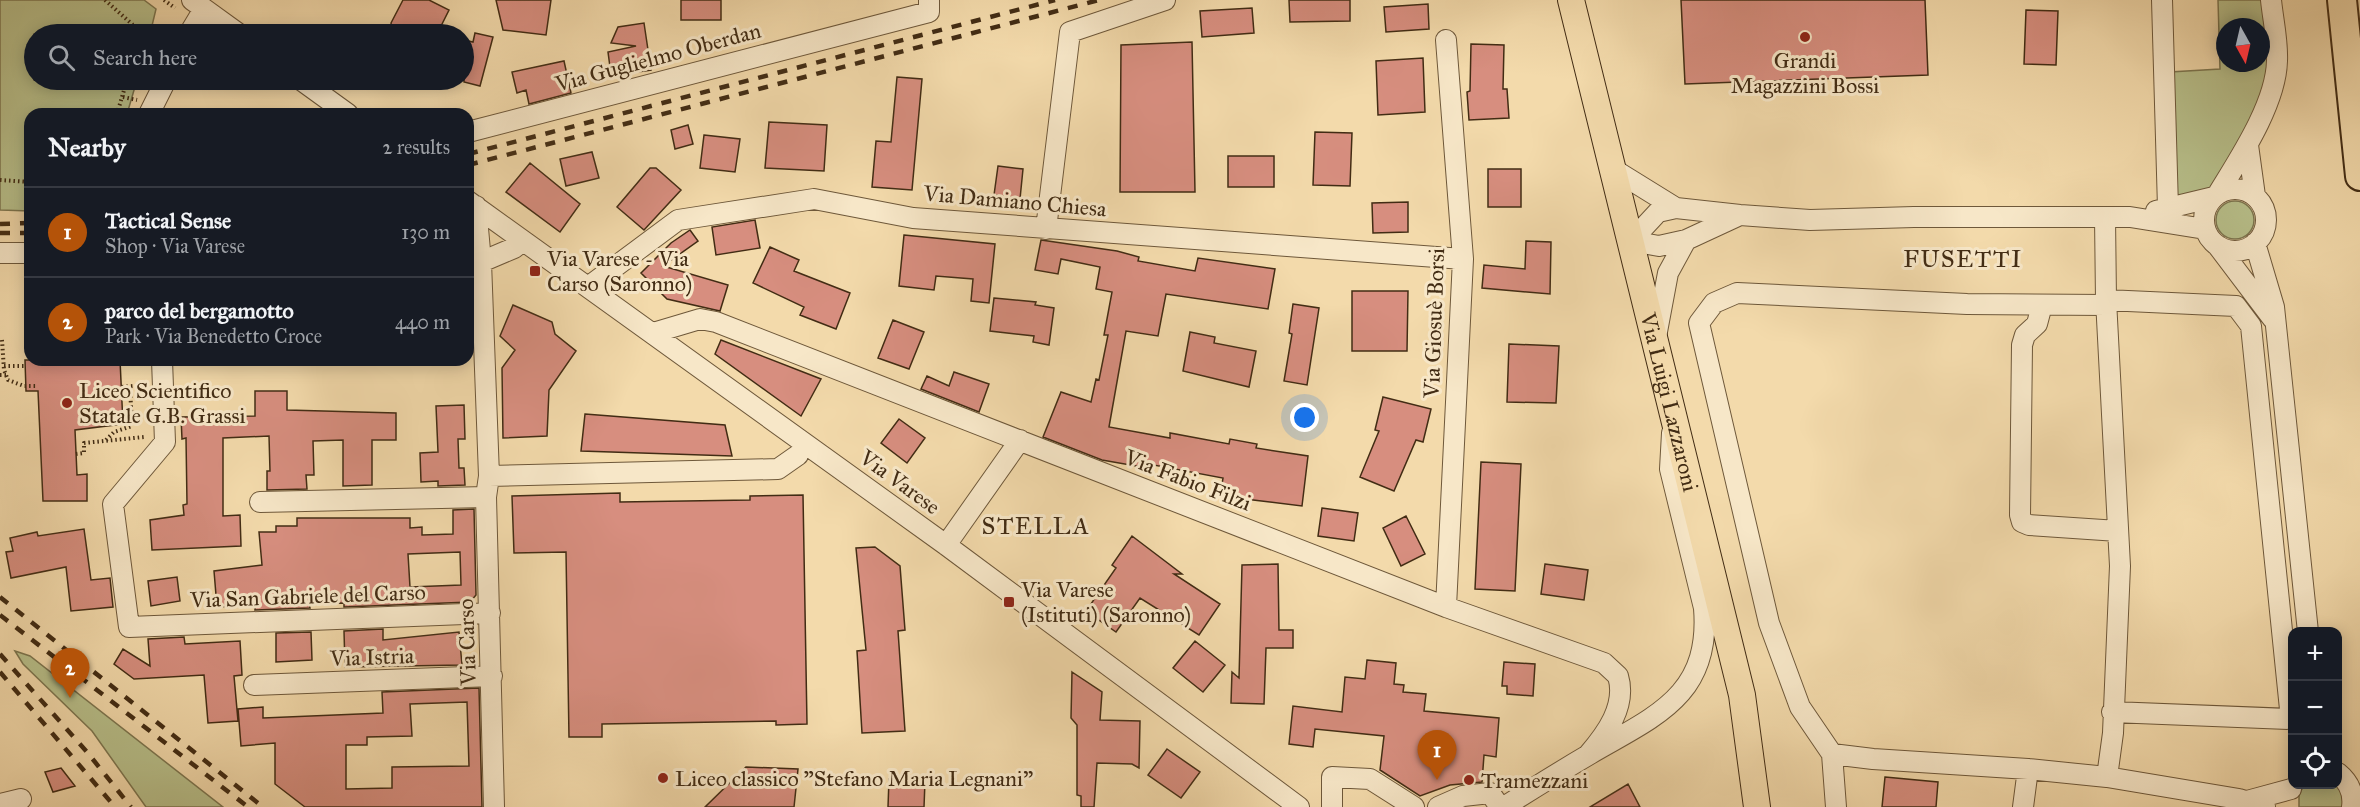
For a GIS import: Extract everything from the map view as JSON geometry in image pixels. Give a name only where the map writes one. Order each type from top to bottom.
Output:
[{"type":"highway","points":[[2342,0],[2360,176]]},
{"type":"main road","name":"Via Luigi Lazzaroni","points":[[1571,0],[1742,695],[1757,807]]},
{"type":"street","points":[[1046,229],[1070,32],[1165,0]]},
{"type":"street","points":[[2162,0],[2168,208]]},
{"type":"street","points":[[2271,0],[2277,61],[2273,86],[2248,145],[2204,212],[2205,229],[2276,323]]},
{"type":"street","points":[[192,24],[198,4],[225,24]]},
{"type":"street","name":"Via Guglielmo Oberdan","points":[[474,130],[846,33],[929,6]]},
{"type":"street","name":"Via Giosuè Borsi","points":[[1446,40],[1463,259],[1446,607]]},
{"type":"street","points":[[152,108],[161,90]]},
{"type":"street","points":[[315,90],[340,108]]},
{"type":"street","points":[[2217,246],[2241,250],[2255,243],[2264,231],[2265,212],[2255,196],[2248,145]]},
{"type":"street","points":[[1613,169],[1676,208]]},
{"type":"street","points":[[2130,217],[2234,188],[2255,196]]},
{"type":"street","name":"Via Damiano Chiesa","points":[[588,286],[678,220],[814,199],[913,218],[1463,259]]},
{"type":"street","name":"Via Varese","points":[[474,205],[946,545],[1300,806]]},
{"type":"street","points":[[1631,241],[1658,212],[1676,208],[1810,220],[2130,217],[2205,229]]},
{"type":"street","points":[[1631,241],[1659,246],[1686,240],[1740,215]]},
{"type":"street","points":[[2105,217],[2120,566],[2112,712],[2113,732],[2107,777]]},
{"type":"street","name":"Via Carso","points":[[474,228],[476,356],[489,476],[486,497],[494,807]]},
{"type":"street","points":[[1655,340],[1668,273],[1686,240]]},
{"type":"street","points":[[476,252],[514,248],[523,241]]},
{"type":"street","points":[[2255,243],[2276,323],[2307,627]]},
{"type":"street","points":[[0,253],[24,253]]},
{"type":"street","points":[[1836,807],[1832,754],[1800,707],[1769,623],[1699,323],[1714,303],[1737,293],[1967,304],[2107,303],[2236,306],[2251,327],[2291,719],[2112,712]]},
{"type":"street","points":[[2042,305],[2037,324],[2025,335],[2022,345],[2020,515],[2022,522],[2029,525],[2118,531]]},
{"type":"street","name":"Via Fabio Filzi","points":[[653,333],[700,319],[716,322],[1446,607],[1612,668],[1621,686],[1620,696],[1610,727],[1588,755]]},
{"type":"street","points":[[162,366],[165,435]]},
{"type":"street","points":[[1438,807],[1463,795],[1491,793],[1502,807],[1657,716],[1674,703],[1686,688],[1703,649],[1704,608],[1670,469],[1672,413]]},
{"type":"street","name":"Via San Gabriele del Carso","points":[[165,435],[165,442],[113,504],[129,627],[490,613]]},
{"type":"street","points":[[946,545],[1020,440]]},
{"type":"street","points":[[489,476],[778,470],[798,455]]},
{"type":"street","points":[[260,502],[486,497]]},
{"type":"street","name":"Via Istria","points":[[254,685],[492,676]]},
{"type":"street","points":[[1832,754],[2107,777],[2247,803],[2291,793]]},
{"type":"street","points":[[2023,807],[2028,769]]},
{"type":"street","points":[[1332,807],[1332,777],[1370,779],[1414,807]]},
{"type":"street","points":[[2342,779],[2351,790],[2352,807]]},
{"type":"street","points":[[0,804],[21,799]]},
{"type":"path","points":[[105,0],[132,24]]},
{"type":"path","points":[[119,108],[124,90]]},
{"type":"path","points":[[0,180],[24,182]]},
{"type":"path","points":[[2,340],[4,366],[8,380],[24,386],[38,386]]},
{"type":"path","points":[[4,366],[25,366]]},
{"type":"path","points":[[0,375],[6,375]]},
{"type":"path","points":[[122,387],[139,386]]},
{"type":"path","points":[[106,441],[114,432],[132,426],[130,387]]},
{"type":"path","points":[[76,454],[84,453],[84,443],[165,435]]},
{"type":"green space","points":[[0,0],[144,0],[156,9],[152,24],[24,24],[24,90],[134,90],[129,108],[24,108],[24,211],[0,210]]},
{"type":"green space","points":[[2218,0],[2264,0],[2266,18],[2219,18]]},
{"type":"green space","points":[[2216,69],[2216,72],[2270,72],[2269,84],[2245,144],[2208,194],[2171,203],[2170,72]]},
{"type":"green space","points":[[2235,201],[2249,206],[2254,220],[2249,234],[2235,239],[2221,234],[2216,220],[2221,206]]},
{"type":"green space","points":[[15,651],[30,656],[223,807],[146,807],[92,731],[23,664]]},
{"type":"green space","points":[[2302,789],[2342,789],[2345,807],[2299,807],[2299,793]]},
{"type":"building","points":[[403,0],[429,0],[449,10],[442,24],[391,23]]},
{"type":"building","points":[[496,0],[551,0],[546,35],[503,30]]},
{"type":"building","points":[[681,0],[721,0],[721,20],[681,20]]},
{"type":"building","points":[[1289,0],[1350,0],[1350,21],[1290,22]]},
{"type":"building","name":"Grandi Magazzini Bossi","points":[[1681,0],[1925,0],[1928,75],[1685,84]]},
{"type":"building","points":[[1428,4],[1429,29],[1386,32],[1384,7]]},
{"type":"building","points":[[1252,8],[1254,33],[1202,37],[1200,11]]},
{"type":"building","points":[[2026,10],[2058,11],[2056,65],[2024,64]]},
{"type":"building","points":[[644,23],[651,70],[631,73],[630,64],[610,67],[608,52],[636,46],[611,43],[618,27]]},
{"type":"building","points":[[475,33],[493,37],[480,86],[474,84]]},
{"type":"building","points":[[1192,42],[1195,192],[1120,192],[1121,45]]},
{"type":"building","points":[[1471,44],[1504,45],[1503,89],[1507,89],[1509,118],[1469,120],[1467,92],[1470,91]]},
{"type":"building","points":[[1423,58],[1425,112],[1378,115],[1376,61]]},
{"type":"building","points":[[564,61],[571,93],[529,104],[526,90],[517,93],[512,72]]},
{"type":"building","points":[[897,77],[922,79],[912,190],[872,187],[876,141],[891,142]]},
{"type":"building","points":[[769,122],[827,125],[824,171],[765,168]]},
{"type":"building","points":[[688,125],[693,144],[675,149],[671,130]]},
{"type":"building","points":[[1315,132],[1352,133],[1350,186],[1313,185]]},
{"type":"building","points":[[704,135],[740,139],[735,172],[700,168]]},
{"type":"building","points":[[592,152],[599,178],[566,186],[560,159]]},
{"type":"building","points":[[1228,156],[1274,156],[1274,187],[1228,187]]},
{"type":"building","points":[[530,163],[580,204],[560,232],[506,192]]},
{"type":"building","points":[[998,166],[1023,169],[1020,199],[994,195]]},
{"type":"building","points":[[650,168],[656,168],[681,190],[644,230],[617,207]]},
{"type":"building","points":[[1488,169],[1521,169],[1521,207],[1488,207]]},
{"type":"building","points":[[1408,202],[1408,232],[1373,233],[1372,203]]},
{"type":"building","points":[[755,220],[760,248],[716,255],[712,227]]},
{"type":"building","points":[[690,230],[698,241],[663,266],[728,285],[720,311],[667,299],[641,273],[671,243]]},
{"type":"building","points":[[904,235],[995,244],[989,303],[971,301],[973,279],[936,276],[934,290],[899,286]]},
{"type":"building","points":[[1041,240],[1117,251],[1139,257],[1138,261],[1195,271],[1198,258],[1275,269],[1268,309],[1166,294],[1158,336],[1126,331],[1109,427],[1170,438],[1170,433],[1229,444],[1230,439],[1257,444],[1256,448],[1308,456],[1302,506],[1220,496],[1223,478],[1154,465],[1153,469],[1102,460],[1043,437],[1061,392],[1091,402],[1096,379],[1099,380],[1108,335],[1104,335],[1112,292],[1096,289],[1100,267],[1061,259],[1058,274],[1035,270]]},
{"type":"building","points":[[1526,241],[1551,242],[1550,294],[1482,288],[1484,265],[1525,269]]},
{"type":"building","points":[[770,247],[799,260],[794,271],[850,293],[836,329],[800,315],[804,307],[753,283]]},
{"type":"building","points":[[1352,291],[1408,291],[1407,351],[1352,351]]},
{"type":"building","points":[[994,298],[1036,302],[1035,305],[1054,308],[1049,345],[1033,342],[1034,336],[990,331]]},
{"type":"building","points":[[1293,304],[1319,308],[1307,385],[1284,381],[1292,334],[1289,333]]},
{"type":"building","points":[[513,305],[552,322],[555,334],[576,351],[549,390],[547,436],[503,438],[502,368],[515,350],[500,336]]},
{"type":"building","points":[[893,320],[924,332],[909,369],[878,358]]},
{"type":"building","points":[[1190,332],[1215,337],[1214,343],[1256,351],[1249,387],[1183,371]]},
{"type":"building","points":[[721,340],[821,379],[801,416],[715,354]]},
{"type":"building","points":[[1509,344],[1559,346],[1556,403],[1507,402]]},
{"type":"building","points":[[25,366],[120,366],[123,424],[75,430],[77,475],[87,474],[87,501],[43,501],[38,391],[26,391]]},
{"type":"building","points":[[954,372],[989,384],[979,412],[921,389],[927,376],[949,386]]},
{"type":"building","points":[[255,391],[287,391],[287,410],[396,413],[396,440],[372,440],[372,485],[343,486],[343,440],[313,441],[314,475],[306,475],[307,489],[267,490],[267,471],[270,471],[269,436],[223,438],[223,516],[240,515],[241,546],[152,550],[150,520],[184,515],[183,505],[187,504],[186,438],[182,439],[181,417],[255,416]]},
{"type":"building","points":[[1383,397],[1431,409],[1423,442],[1416,440],[1394,491],[1360,477],[1379,431],[1375,430]]},
{"type":"building","points":[[464,405],[465,439],[458,439],[459,468],[464,468],[465,485],[438,486],[438,481],[421,482],[420,453],[438,452],[436,406]]},
{"type":"building","points":[[585,414],[725,425],[732,456],[581,451]]},
{"type":"building","points":[[899,419],[925,438],[907,463],[881,443]]},
{"type":"building","points":[[1481,462],[1521,464],[1515,591],[1475,589]]},
{"type":"building","points":[[620,493],[620,502],[750,500],[750,496],[803,495],[807,724],[776,725],[776,721],[602,724],[602,737],[569,737],[566,552],[514,553],[512,496]]},
{"type":"building","points":[[1322,508],[1358,513],[1354,541],[1318,536]]},
{"type":"building","points":[[474,509],[476,595],[470,602],[344,607],[344,603],[309,604],[310,608],[255,610],[255,605],[217,607],[214,571],[262,565],[259,532],[276,532],[276,526],[297,526],[297,518],[410,518],[410,528],[422,527],[422,535],[453,534],[453,510]],"holes":[[[460,552],[461,585],[410,587],[408,554]]]},
{"type":"building","points":[[1406,516],[1425,554],[1401,566],[1383,528]]},
{"type":"building","points":[[84,529],[91,580],[110,578],[113,607],[71,611],[66,567],[11,578],[6,552],[13,551],[10,538],[37,532],[38,536]]},
{"type":"building","points":[[1132,536],[1182,574],[1174,574],[1220,604],[1199,635],[1140,598],[1116,632],[1086,611],[1116,568],[1112,565]]},
{"type":"building","points":[[875,547],[900,566],[905,630],[898,631],[905,731],[862,733],[857,651],[866,650],[856,548]]},
{"type":"building","points":[[1278,564],[1279,630],[1293,630],[1293,648],[1266,648],[1264,704],[1231,703],[1232,672],[1239,678],[1242,565]]},
{"type":"building","points":[[1545,564],[1588,570],[1584,600],[1541,594]]},
{"type":"building","points":[[177,577],[180,601],[151,606],[148,581]]},
{"type":"building","points":[[383,629],[383,640],[459,632],[462,665],[345,667],[344,631]]},
{"type":"building","points":[[311,632],[312,660],[276,662],[276,633]]},
{"type":"building","points":[[184,637],[185,644],[240,641],[242,675],[234,676],[238,721],[208,723],[204,675],[134,679],[114,664],[123,649],[150,666],[148,639]]},
{"type":"building","points":[[1195,641],[1225,665],[1203,692],[1173,668]]},
{"type":"building","points":[[1367,660],[1396,663],[1394,684],[1404,685],[1403,692],[1426,694],[1424,711],[1499,718],[1496,757],[1484,755],[1482,782],[1450,785],[1420,796],[1380,770],[1384,736],[1315,729],[1313,747],[1289,744],[1293,706],[1342,712],[1345,677],[1365,679]]},
{"type":"building","points":[[1504,662],[1535,664],[1533,696],[1507,694],[1507,686],[1502,686]]},
{"type":"building","points":[[1072,672],[1102,692],[1100,720],[1140,721],[1139,768],[1132,764],[1097,763],[1094,807],[1081,807],[1081,796],[1077,795],[1077,725],[1071,718]]},
{"type":"building","points":[[479,688],[482,807],[305,807],[275,784],[275,743],[241,746],[238,709],[263,707],[263,718],[383,713],[382,692]],"holes":[[[467,702],[469,766],[392,767],[392,788],[346,789],[346,745],[367,745],[367,737],[412,736],[410,704]]]},
{"type":"building","points":[[1167,749],[1200,772],[1181,798],[1148,775]]},
{"type":"building","points":[[746,767],[798,769],[794,807],[705,807]]},
{"type":"building","points":[[61,768],[75,786],[53,792],[45,772]]},
{"type":"building","points":[[1885,777],[1938,782],[1936,807],[1882,807]]},
{"type":"building","points":[[889,779],[925,781],[924,807],[888,807]]},
{"type":"building","points":[[1628,784],[1640,807],[1590,807]]},
{"type":"railway","points":[[474,152],[1055,0]]},
{"type":"railway","points":[[474,163],[1099,0]]},
{"type":"railway","points":[[0,224],[24,223]]},
{"type":"railway","points":[[0,233],[24,233]]},
{"type":"railway","points":[[0,597],[263,807]]},
{"type":"railway","points":[[0,615],[248,807]]},
{"type":"railway","points":[[0,654],[87,752],[131,807]]},
{"type":"railway","points":[[0,672],[115,807]]},
{"type":"place","name":"Grandi Magazzini Bossi","points":[[1805,37]]},
{"type":"place","name":"Via Varese - Via Carso (Saronno)","points":[[535,271]]},
{"type":"place","name":"Liceo Scientifico Statale G.B. Grassi","points":[[67,403]]},
{"type":"place","name":"Via Varese (Istituti) (Saronno)","points":[[1009,602]]},
{"type":"place","name":"parco del bergamotto","points":[[70,698]]},
{"type":"place","name":"Liceo classico \"Stefano Maria Legnani\"","points":[[663,778]]},
{"type":"place","name":"Tactical Sense","points":[[1437,780]]},
{"type":"place","name":"Tramezzani","points":[[1469,780]]},
{"type":"district","name":"FUSETTI","points":[[1963,259]]},
{"type":"district","name":"STELLA","points":[[1036,526]]}]
